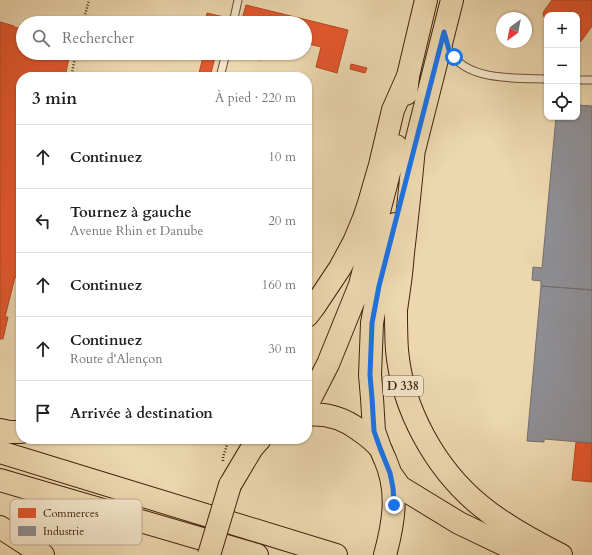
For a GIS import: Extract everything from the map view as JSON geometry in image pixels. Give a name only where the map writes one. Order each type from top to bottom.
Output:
[{"type":"main road","points":[[312,395],[328,364],[360,285],[405,106],[408,76],[426,0]]},
{"type":"main road","points":[[388,545],[394,505],[393,488],[390,473],[374,431],[371,383],[372,323],[379,286],[452,0]]},
{"type":"main road","points":[[312,310],[340,268],[354,242],[364,218],[378,173],[393,110],[408,76]]},
{"type":"main road","name":"D 338","points":[[414,148],[396,310],[399,368],[409,404],[422,432],[437,458],[457,483],[480,506],[509,527],[561,555]]},
{"type":"main road","points":[[312,415],[327,415],[343,420],[365,435],[380,448]]},
{"type":"main road","points":[[0,430],[16,432]]},
{"type":"main road","points":[[209,555],[230,485],[256,444]]},
{"type":"main road","points":[[0,452],[336,555]]},
{"type":"main road","points":[[390,473],[400,487],[459,523],[526,555]]},
{"type":"main road","points":[[0,480],[65,499]]},
{"type":"main road","points":[[142,521],[257,555]]},
{"type":"main road","points":[[0,528],[10,534]]},
{"type":"main road","points":[[27,545],[43,555]]},
{"type":"lane","points":[[235,16],[238,0]]},
{"type":"lane","points":[[444,32],[449,50],[464,67],[481,74],[508,78],[544,79]]},
{"type":"lane","points":[[221,72],[224,60]]},
{"type":"lane","points":[[580,80],[592,80]]},
{"type":"path","points":[[85,16],[89,0]]},
{"type":"path","points":[[72,72],[75,60]]},
{"type":"building: Commerces","points":[[552,0],[592,0],[592,26],[580,42],[580,12],[544,12],[544,17],[543,14],[544,11]]},
{"type":"building: Commerces","points":[[246,5],[291,16],[243,16]]},
{"type":"building: Commerces","points":[[207,13],[220,16],[206,16]]},
{"type":"building: Commerces","points":[[312,21],[348,30],[337,73],[316,67],[321,47],[312,45]]},
{"type":"building: Commerces","points":[[0,22],[16,27],[16,60],[69,60],[66,72],[16,72],[16,277],[5,317],[8,317],[3,339],[0,339]]},
{"type":"building: Commerces","points":[[202,60],[214,60],[211,72],[199,72]]},
{"type":"building: Commerces","points":[[351,64],[367,68],[365,73],[350,69]]},
{"type":"building: Commerces","points":[[576,442],[592,443],[592,482],[572,480]]},
{"type":"building: Industrie","points":[[580,105],[592,106],[592,290],[541,286],[541,281],[532,280],[533,267],[542,268],[556,120],[580,120]]},
{"type":"building: Industrie","points":[[541,286],[592,290],[592,443],[544,439],[544,442],[527,441]]},
{"type":"route","points":[[394,505],[390,473],[374,431],[370,375],[372,323],[379,286],[444,32],[449,50],[454,57]]}]
